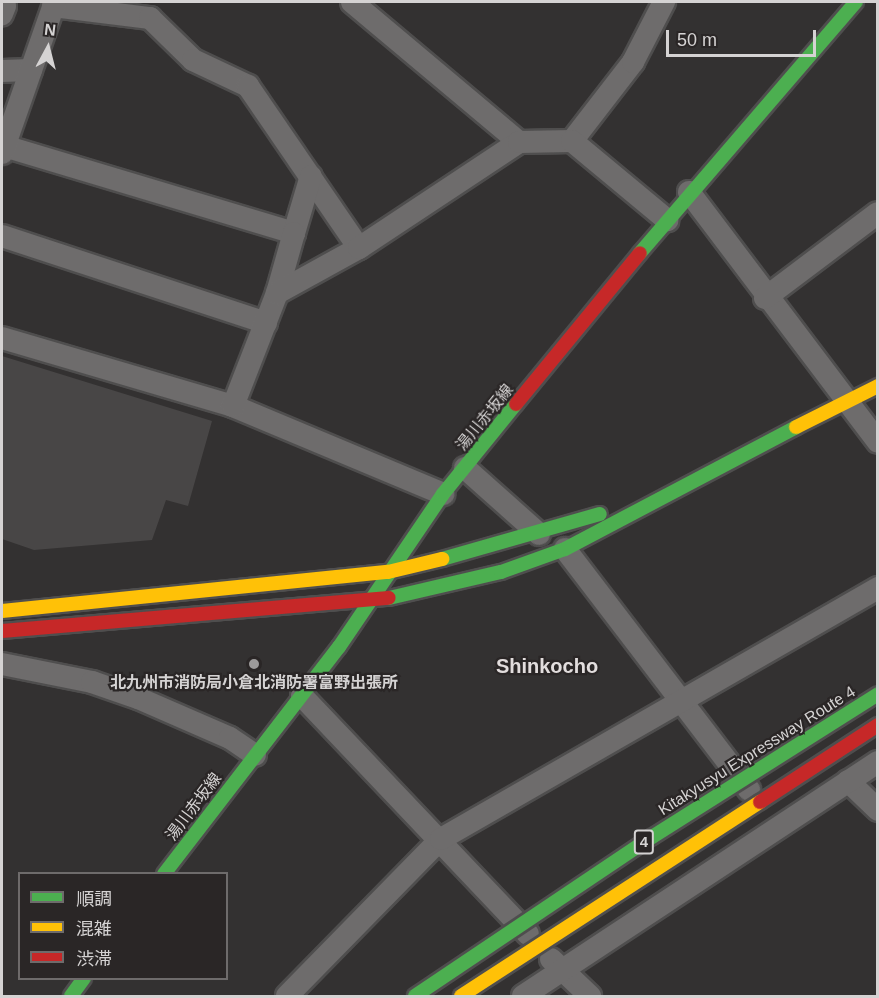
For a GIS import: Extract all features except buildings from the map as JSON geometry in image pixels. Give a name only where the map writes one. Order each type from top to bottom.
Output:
[{"type":"main road","name":"湯川赤坂線","points":[[165,872],[302,696],[370,602],[388,572],[443,494],[689,192],[856,2]]},
{"type":"main road","points":[[6,635],[370,602],[501,572],[565,549],[669,491],[878,386]]},
{"type":"main road","points":[[2,611],[102,598],[388,572],[539,534],[669,491]]},
{"type":"main road","name":"Kitakyusyu Expressway Route 4","points":[[415,996],[652,837],[878,694]]},
{"type":"main road","name":"4","points":[[461,996],[878,725]]},
{"type":"main road","points":[[71,996],[83,980]]},
{"type":"street","points":[[352,2],[519,142]]},
{"type":"street","points":[[572,141],[633,62],[664,2]]},
{"type":"street","points":[[2,3],[5,6],[2,14]]},
{"type":"street","points":[[294,234],[3,149],[54,4],[150,18],[193,60],[249,86],[359,248]]},
{"type":"street","points":[[2,71],[30,70]]},
{"type":"street","points":[[277,293],[359,248],[519,142],[572,141],[667,220]]},
{"type":"street","points":[[233,406],[277,293],[311,176]]},
{"type":"street","points":[[689,192],[765,298],[878,442]]},
{"type":"street","points":[[765,298],[878,213]]},
{"type":"street","points":[[2,236],[266,322]]},
{"type":"street","points":[[2,338],[233,406],[443,494]]},
{"type":"street","points":[[465,468],[539,534]]},
{"type":"street","points":[[565,549],[778,827]]},
{"type":"street","points":[[287,996],[441,839],[878,588]]},
{"type":"street","points":[[3,662],[92,682],[138,698],[230,738],[255,755]]},
{"type":"street","points":[[302,696],[441,839],[561,969],[590,996]]},
{"type":"street","points":[[523,996],[878,762]]},
{"type":"street","points":[[848,781],[878,810]]},
{"type":"traffic: fast","points":[[640,253],[856,2]]},
{"type":"traffic: fast","points":[[166,872],[339,647],[443,494],[516,404]]},
{"type":"traffic: fast","points":[[389,598],[501,572],[565,549],[796,427]]},
{"type":"traffic: fast","points":[[442,559],[600,514]]},
{"type":"traffic: fast","points":[[415,996],[652,837],[878,694]]},
{"type":"traffic: fast","points":[[71,996],[83,980]]},
{"type":"traffic: slow","points":[[796,427],[878,386]]},
{"type":"traffic: slow","points":[[2,611],[388,572],[442,559]]},
{"type":"traffic: slow","points":[[461,996],[760,802]]},
{"type":"traffic: jam","points":[[516,404],[640,253]]},
{"type":"traffic: jam","points":[[2,631],[389,598]]},
{"type":"traffic: jam","points":[[760,802],[878,725]]},
{"type":"place","name":"北九州市消防局小倉北消防署富野出張所","points":[[254,664]]},
{"type":"district","name":"Shinkocho","points":[[547,666]]}]
